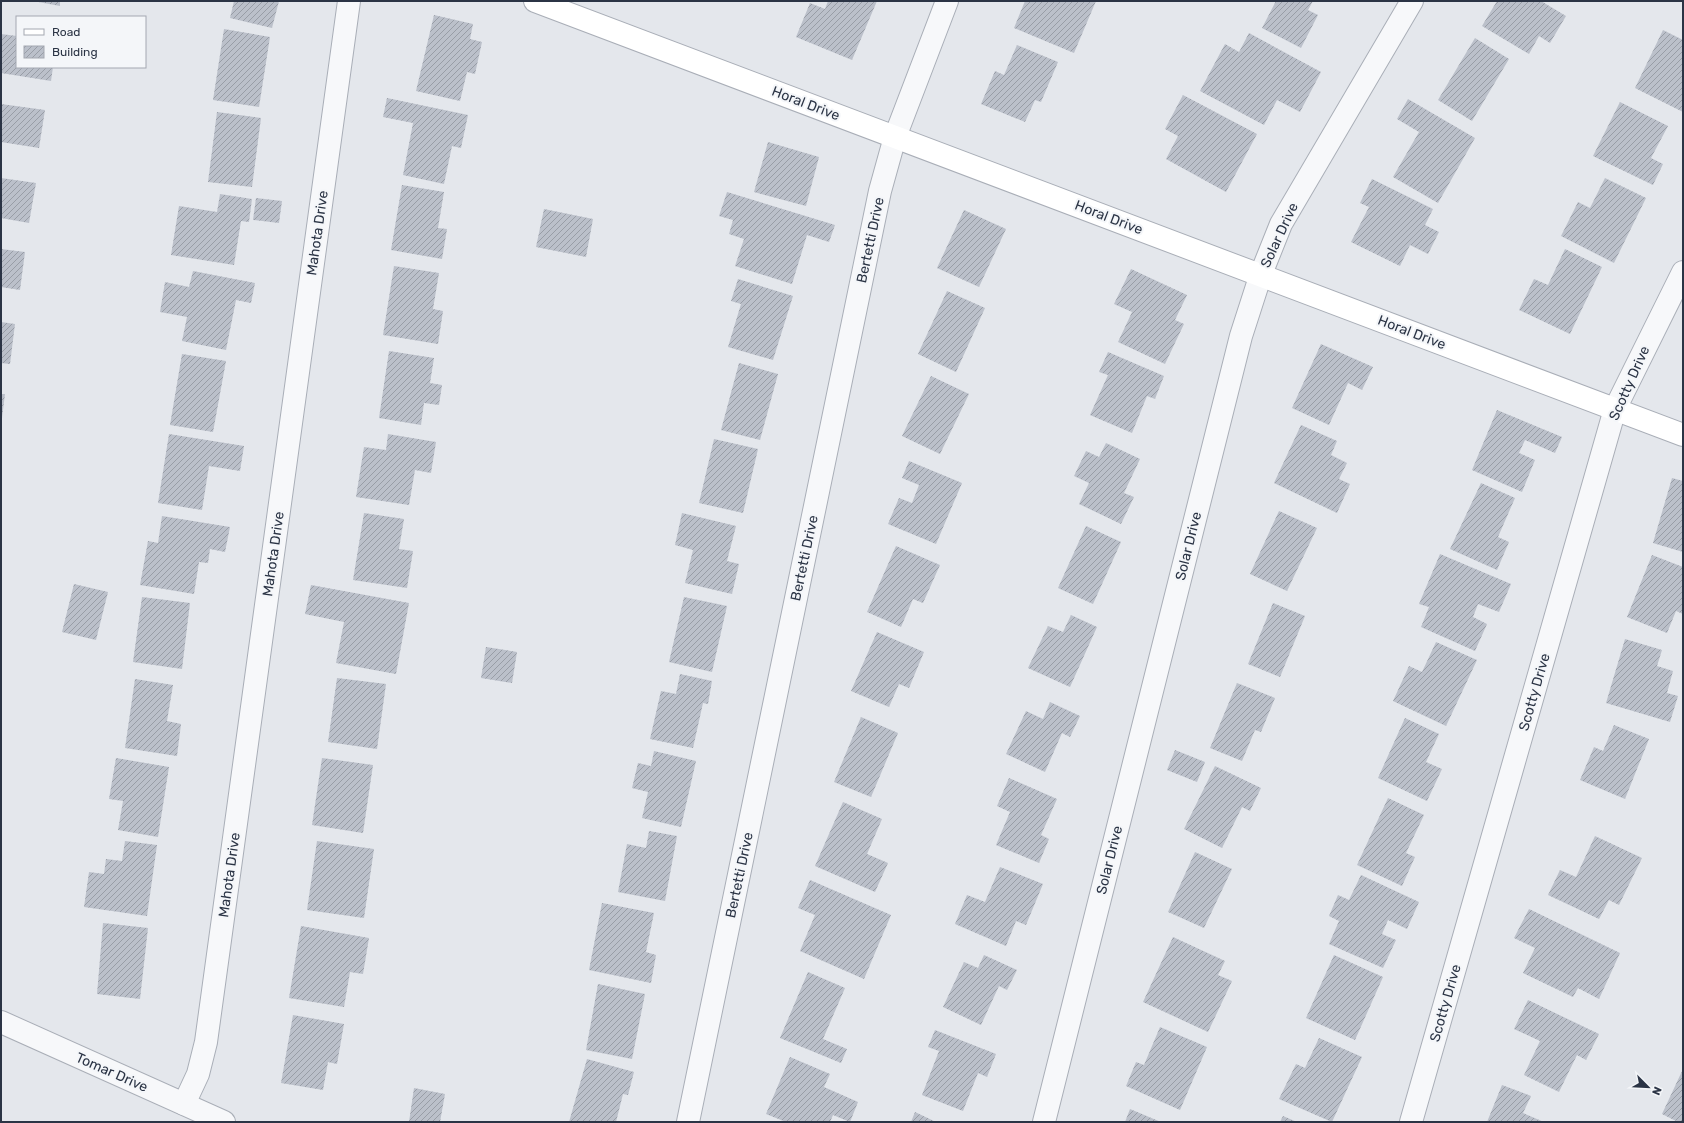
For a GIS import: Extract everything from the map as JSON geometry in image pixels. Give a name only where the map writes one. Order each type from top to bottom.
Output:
[{"type":"street","name":"Mahota Drive","points":[[184,1104],[198,1074],[206,1042],[349,1]]},
{"type":"street","name":"Bertetti Drive","points":[[688,1122],[880,191],[895,137],[947,1]]},
{"type":"street","name":"Solar Drive","points":[[1044,1122],[1241,336],[1260,274],[1281,224],[1412,1]]},
{"type":"street","name":"Horal Drive","points":[[543,2],[895,137],[1683,435]]},
{"type":"street","name":"Scotty Drive","points":[[1411,1122],[1614,409],[1683,272]]},
{"type":"street","name":"Tomar Drive","points":[[1,1022],[224,1122]]},
{"type":"building","points":[[33,1],[60,1],[60,6]]},
{"type":"building","points":[[234,1],[279,1],[272,28],[230,18]]},
{"type":"building","points":[[828,1],[877,1],[852,60],[796,37],[810,3],[825,9]]},
{"type":"building","points":[[1025,1],[1096,1],[1074,53],[1014,28]]},
{"type":"building","points":[[1276,1],[1313,1],[1308,10],[1318,15],[1301,48],[1262,28]]},
{"type":"building","points":[[1497,1],[1541,1],[1566,16],[1550,43],[1539,36],[1529,54],[1482,26]]},
{"type":"building","points":[[434,15],[473,24],[470,39],[482,42],[475,74],[467,72],[460,101],[416,91]]},
{"type":"building","points":[[224,29],[270,37],[259,107],[213,100]]},
{"type":"building","points":[[1663,30],[1683,40],[1683,112],[1635,88]]},
{"type":"building","points":[[1249,33],[1321,72],[1300,112],[1277,100],[1264,125],[1200,91],[1225,44],[1239,52]]},
{"type":"building","points":[[1,34],[16,36],[16,68],[53,68],[51,81],[1,73]]},
{"type":"building","points":[[1475,38],[1509,59],[1472,121],[1438,100]]},
{"type":"building","points":[[1017,45],[1058,62],[1041,102],[1035,100],[1025,122],[981,104],[995,71],[1004,75]]},
{"type":"building","points":[[1183,95],[1257,134],[1226,192],[1166,159],[1178,136],[1165,129]]},
{"type":"building","points":[[387,98],[468,115],[461,148],[452,146],[444,184],[403,175],[413,123],[383,117]]},
{"type":"building","points":[[1408,99],[1475,138],[1438,203],[1393,177],[1419,132],[1397,119]]},
{"type":"building","points":[[1620,102],[1668,126],[1651,158],[1663,164],[1653,185],[1593,156]]},
{"type":"building","points":[[1,104],[45,110],[39,148],[1,142]]},
{"type":"building","points":[[217,112],[261,118],[252,187],[208,182]]},
{"type":"building","points":[[768,142],[819,157],[806,206],[754,192]]},
{"type":"building","points":[[1,178],[36,183],[29,223],[1,218]]},
{"type":"building","points":[[1605,178],[1646,198],[1614,263],[1561,236],[1578,202],[1590,208]]},
{"type":"building","points":[[1372,179],[1433,209],[1425,225],[1439,232],[1428,254],[1410,245],[1400,266],[1351,242],[1369,207],[1360,203]]},
{"type":"building","points":[[402,185],[444,192],[438,228],[447,229],[442,259],[391,250]]},
{"type":"building","points":[[727,192],[835,225],[829,242],[807,235],[792,284],[735,266],[744,239],[729,234],[733,220],[719,216]]},
{"type":"building","points":[[220,194],[252,199],[249,222],[241,221],[234,265],[171,255],[179,206],[217,212]]},
{"type":"building","points":[[256,198],[282,201],[279,223],[253,220]]},
{"type":"building","points":[[544,209],[593,219],[586,257],[536,247]]},
{"type":"building","points":[[964,210],[1006,229],[979,287],[937,268]]},
{"type":"building","points":[[1,249],[25,252],[20,290],[1,287]]},
{"type":"building","points":[[1565,249],[1602,267],[1570,334],[1519,310],[1534,279],[1548,285]]},
{"type":"building","points":[[394,266],[439,273],[433,309],[443,311],[438,344],[383,335]]},
{"type":"building","points":[[1131,269],[1187,295],[1175,320],[1184,324],[1165,364],[1118,342],[1132,312],[1114,304]]},
{"type":"building","points":[[193,271],[255,283],[251,303],[236,300],[226,350],[182,341],[187,317],[160,312],[165,282],[189,287]]},
{"type":"building","points":[[738,279],[793,296],[773,360],[728,347],[741,304],[731,301]]},
{"type":"building","points":[[947,291],[985,308],[956,372],[918,354]]},
{"type":"building","points":[[1,322],[15,324],[10,364],[1,363]]},
{"type":"building","points":[[1321,344],[1373,367],[1362,390],[1348,383],[1329,425],[1292,408]]},
{"type":"building","points":[[389,351],[434,358],[430,383],[442,385],[439,405],[424,403],[421,425],[379,418]]},
{"type":"building","points":[[1108,352],[1164,376],[1155,399],[1147,396],[1132,433],[1090,415],[1108,375],[1099,372]]},
{"type":"building","points":[[182,354],[226,361],[213,432],[170,425]]},
{"type":"building","points":[[739,363],[778,374],[760,440],[721,430]]},
{"type":"building","points":[[931,376],[969,394],[940,454],[902,436]]},
{"type":"building","points":[[1,394],[5,394],[2,418],[1,418]]},
{"type":"building","points":[[1497,410],[1562,437],[1555,453],[1525,440],[1519,453],[1535,460],[1522,492],[1472,470]]},
{"type":"building","points":[[1301,425],[1337,441],[1331,455],[1347,463],[1339,479],[1350,484],[1337,513],[1274,483]]},
{"type":"building","points":[[169,434],[244,446],[240,471],[209,466],[202,510],[158,503]]},
{"type":"building","points":[[388,434],[436,442],[431,473],[415,470],[409,505],[356,497],[364,447],[386,450]]},
{"type":"building","points":[[714,439],[758,449],[743,513],[699,503]]},
{"type":"building","points":[[1106,443],[1140,459],[1124,493],[1134,497],[1121,524],[1079,504],[1089,483],[1074,476],[1086,451],[1099,457]]},
{"type":"building","points":[[909,461],[962,483],[936,544],[888,524],[899,498],[912,503],[919,485],[902,478]]},
{"type":"building","points":[[1672,478],[1683,481],[1683,552],[1653,543]]},
{"type":"building","points":[[1481,483],[1515,498],[1498,537],[1509,542],[1497,570],[1450,549]]},
{"type":"building","points":[[1279,511],[1317,528],[1287,591],[1250,574]]},
{"type":"building","points":[[364,513],[404,519],[399,549],[413,551],[407,588],[353,580]]},
{"type":"building","points":[[682,513],[736,526],[727,561],[739,564],[732,594],[685,583],[693,550],[675,545]]},
{"type":"building","points":[[162,516],[230,527],[225,552],[210,549],[208,563],[199,562],[194,594],[140,585],[148,541],[158,543]]},
{"type":"building","points":[[1086,526],[1121,542],[1093,604],[1058,588]]},
{"type":"building","points":[[896,546],[940,565],[923,603],[913,599],[901,627],[867,612]]},
{"type":"building","points":[[1440,554],[1511,584],[1499,612],[1478,604],[1473,617],[1487,624],[1475,651],[1421,627],[1429,607],[1419,604]]},
{"type":"building","points":[[1652,555],[1683,567],[1683,614],[1676,611],[1667,633],[1627,617]]},
{"type":"building","points":[[74,584],[108,592],[96,640],[62,632]]},
{"type":"building","points":[[311,585],[409,603],[396,674],[336,663],[344,622],[305,614]]},
{"type":"building","points":[[142,597],[190,603],[182,669],[133,662]]},
{"type":"building","points":[[684,597],[727,606],[712,672],[669,662]]},
{"type":"building","points":[[1273,603],[1305,616],[1280,677],[1248,664]]},
{"type":"building","points":[[1071,615],[1097,627],[1070,687],[1028,668],[1048,626],[1063,632]]},
{"type":"building","points":[[877,632],[924,652],[909,688],[899,684],[889,707],[851,691]]},
{"type":"building","points":[[1625,639],[1662,650],[1657,666],[1673,671],[1667,693],[1678,696],[1670,722],[1606,703]]},
{"type":"building","points":[[1436,642],[1477,660],[1446,726],[1393,701],[1409,666],[1422,672]]},
{"type":"building","points":[[486,647],[517,652],[512,683],[481,678]]},
{"type":"building","points":[[680,674],[712,681],[708,704],[703,703],[693,748],[650,739],[661,691],[676,694]]},
{"type":"building","points":[[337,678],[386,684],[377,749],[328,742]]},
{"type":"building","points":[[135,679],[173,685],[167,721],[181,724],[177,756],[125,748]]},
{"type":"building","points":[[1237,683],[1275,698],[1261,732],[1255,730],[1242,761],[1210,748]]},
{"type":"building","points":[[1050,702],[1080,716],[1070,737],[1062,733],[1045,772],[1006,754],[1026,711],[1043,719]]},
{"type":"building","points":[[861,717],[898,733],[871,797],[834,782]]},
{"type":"building","points":[[1405,718],[1439,734],[1426,762],[1442,769],[1427,801],[1378,778]]},
{"type":"building","points":[[1614,725],[1649,739],[1625,799],[1580,780],[1594,747],[1603,751]]},
{"type":"building","points":[[1175,750],[1205,762],[1197,782],[1167,770]]},
{"type":"building","points":[[654,751],[696,761],[681,827],[642,818],[648,792],[632,788],[638,763],[651,766]]},
{"type":"building","points":[[116,758],[169,767],[158,837],[118,830],[123,801],[109,799]]},
{"type":"building","points":[[322,758],[373,765],[363,833],[312,825]]},
{"type":"building","points":[[1215,766],[1261,788],[1250,811],[1242,807],[1222,848],[1184,829]]},
{"type":"building","points":[[1009,778],[1057,799],[1041,835],[1049,839],[1039,863],[996,845],[1010,812],[997,806]]},
{"type":"building","points":[[1388,798],[1424,815],[1406,853],[1415,857],[1402,886],[1357,865]]},
{"type":"building","points":[[843,802],[882,819],[867,854],[888,863],[875,892],[815,866]]},
{"type":"building","points":[[649,831],[677,836],[665,901],[618,892],[627,844],[646,848]]},
{"type":"building","points":[[1595,836],[1642,858],[1619,905],[1609,900],[1599,919],[1548,895],[1560,870],[1576,877]]},
{"type":"building","points":[[125,841],[157,845],[147,916],[84,907],[89,872],[104,874],[106,859],[122,861]]},
{"type":"building","points":[[317,841],[374,849],[364,918],[307,910]]},
{"type":"building","points":[[1195,852],[1232,869],[1204,928],[1168,912]]},
{"type":"building","points":[[1000,867],[1043,884],[1026,925],[1016,921],[1006,946],[955,924],[967,895],[985,902]]},
{"type":"building","points":[[1361,875],[1419,902],[1407,929],[1388,920],[1382,934],[1396,940],[1383,968],[1329,944],[1339,921],[1329,916],[1338,895],[1349,900]]},
{"type":"building","points":[[810,880],[891,915],[864,979],[800,951],[815,915],[798,908]]},
{"type":"building","points":[[602,903],[654,913],[646,952],[656,955],[651,983],[589,970]]},
{"type":"building","points":[[1529,909],[1620,953],[1599,999],[1578,988],[1573,997],[1523,973],[1535,948],[1514,938]]},
{"type":"building","points":[[103,923],[148,928],[140,999],[97,994]]},
{"type":"building","points":[[301,926],[369,938],[363,974],[350,972],[344,1007],[289,998]]},
{"type":"building","points":[[1173,937],[1225,961],[1218,975],[1232,981],[1208,1032],[1143,1002]]},
{"type":"building","points":[[984,955],[1017,970],[1007,990],[999,986],[981,1025],[943,1007],[964,962],[978,968]]},
{"type":"building","points":[[1334,955],[1383,977],[1355,1040],[1306,1018]]},
{"type":"building","points":[[808,972],[845,988],[823,1039],[847,1049],[841,1063],[780,1038]]},
{"type":"building","points":[[598,984],[645,994],[632,1059],[586,1050]]},
{"type":"building","points":[[1528,1000],[1599,1034],[1586,1060],[1577,1055],[1559,1092],[1524,1075],[1540,1041],[1514,1029]]},
{"type":"building","points":[[293,1015],[344,1024],[337,1064],[328,1062],[323,1090],[281,1083]]},
{"type":"building","points":[[1160,1027],[1207,1047],[1180,1110],[1126,1086],[1136,1062],[1144,1065]]},
{"type":"building","points":[[935,1030],[996,1054],[987,1077],[978,1073],[963,1111],[922,1095],[939,1051],[928,1047]]},
{"type":"building","points":[[1319,1038],[1362,1057],[1332,1122],[1279,1099],[1296,1064],[1305,1068]]},
{"type":"building","points":[[790,1057],[830,1074],[824,1087],[858,1102],[850,1122],[833,1115],[830,1122],[786,1122],[766,1114]]},
{"type":"building","points":[[587,1059],[634,1072],[628,1095],[623,1094],[616,1122],[569,1122]]},
{"type":"building","points":[[1683,1069],[1683,1122],[1678,1122],[1662,1114]]},
{"type":"building","points":[[1502,1085],[1531,1096],[1523,1113],[1544,1122],[1487,1122]]},
{"type":"building","points":[[414,1088],[445,1094],[440,1122],[409,1122]]},
{"type":"building","points":[[1130,1109],[1161,1122],[1125,1122]]},
{"type":"building","points":[[915,1112],[936,1122],[911,1122]]},
{"type":"building","points":[[1283,1116],[1297,1122],[1280,1122]]}]
